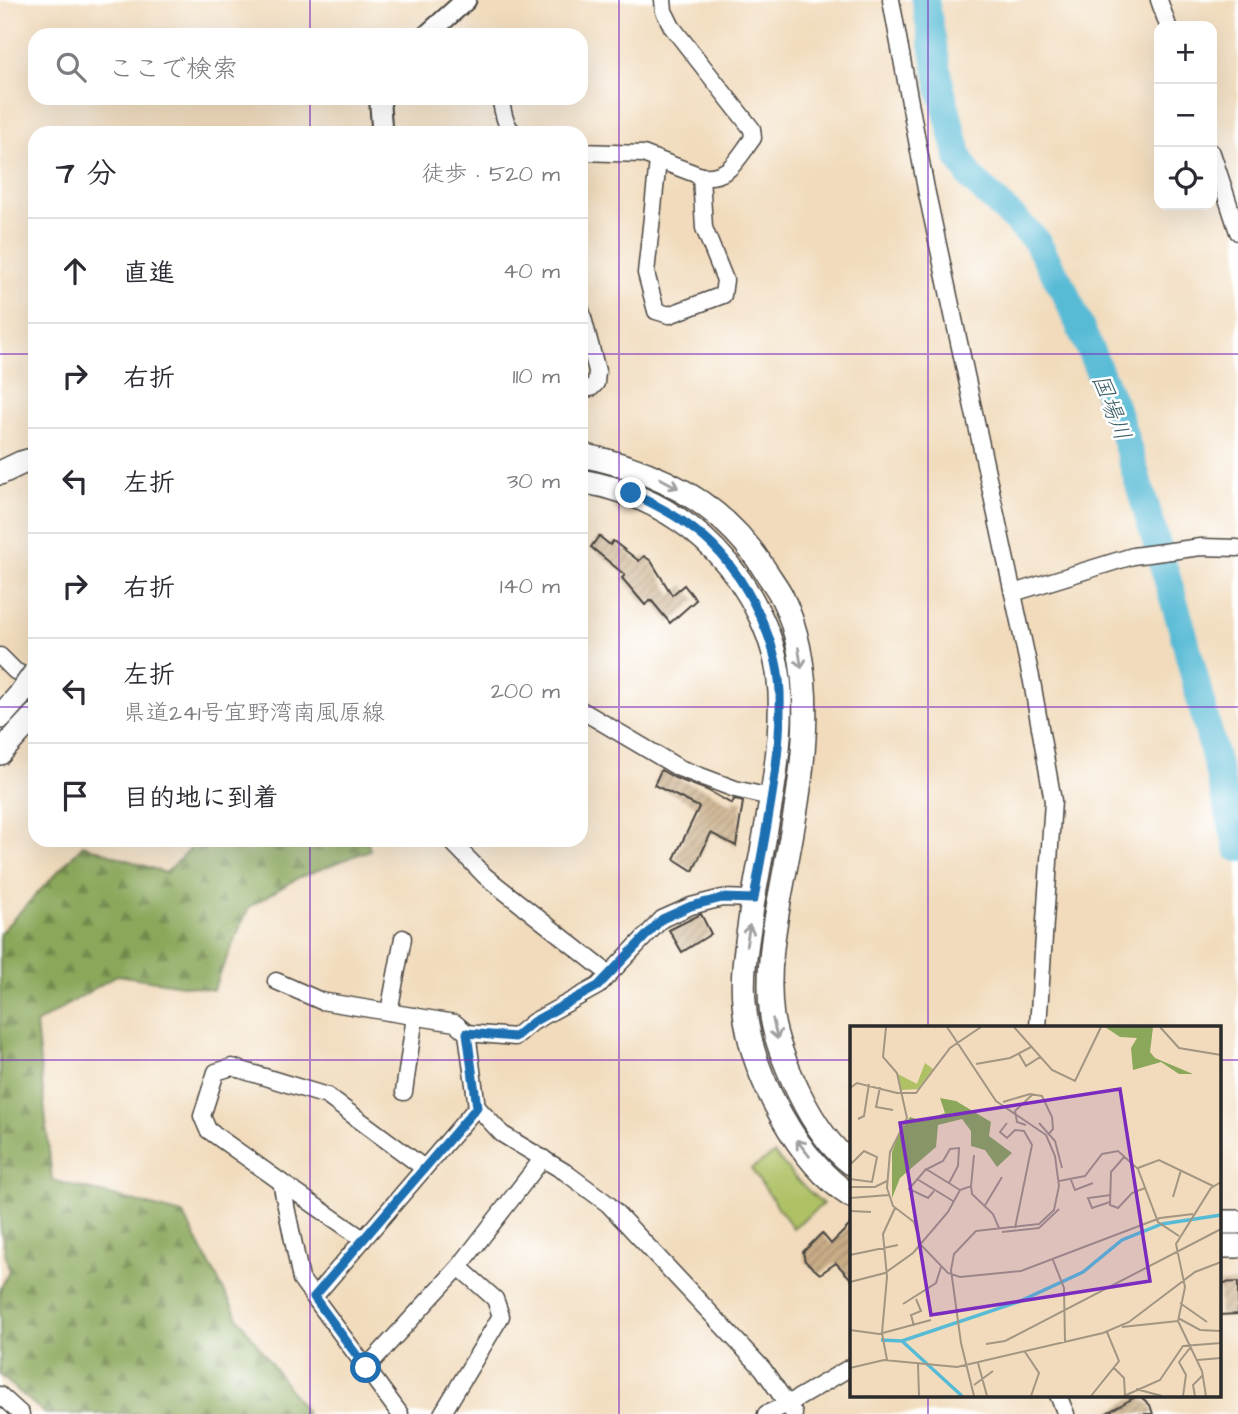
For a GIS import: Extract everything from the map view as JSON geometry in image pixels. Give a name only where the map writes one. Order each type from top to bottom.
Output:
[{"type":"main road","points":[[588,456],[619,463],[665,480],[704,503],[734,529],[781,595],[798,644],[804,685],[805,736],[800,793],[771,957],[772,1015],[787,1068],[802,1098],[819,1129],[850,1162]]},
{"type":"main road","points":[[0,473],[28,462]]},
{"type":"main road","points":[[588,483],[631,493],[662,508],[697,532],[732,567],[753,603],[772,646],[780,690],[778,738],[745,956],[744,1002],[752,1048],[767,1091],[789,1130],[814,1162],[850,1195]]},
{"type":"main road","points":[[0,717],[27,689]]},
{"type":"main road","points":[[0,753],[28,723]]},
{"type":"main road","points":[[1220,1222],[1238,1222]]},
{"type":"main road","points":[[1220,1246],[1238,1246]]},
{"type":"street","points":[[437,28],[466,0]]},
{"type":"street","points":[[588,152],[643,154],[701,176],[720,176],[728,170],[752,138],[752,129],[672,27],[664,11],[663,0]]},
{"type":"street","points":[[891,0],[926,190],[1032,682],[1053,802],[1038,1026]]},
{"type":"street","points":[[1159,0],[1166,21]]},
{"type":"street","points":[[380,105],[381,126]]},
{"type":"street","points":[[502,105],[509,126]]},
{"type":"street","points":[[658,161],[646,273],[656,311],[669,314],[723,295],[725,280],[704,228],[701,176]]},
{"type":"street","points":[[1217,168],[1238,232]]},
{"type":"street","points":[[588,337],[597,371],[596,383],[588,389]]},
{"type":"street","points":[[1013,593],[1133,555],[1200,547],[1238,548]]},
{"type":"street","points":[[0,656],[15,671],[27,689]]},
{"type":"street","points":[[588,714],[679,768],[735,789],[770,797]]},
{"type":"street","points":[[457,847],[485,876],[609,974]]},
{"type":"street","points":[[276,981],[321,1001],[455,1023],[467,1033],[515,1037],[533,1022],[598,986],[662,919],[691,906],[722,898],[754,899]]},
{"type":"street","points":[[389,1012],[402,937]]},
{"type":"street","points":[[404,1092],[415,1016]]},
{"type":"street","points":[[467,1033],[477,1107],[502,1134],[544,1158],[608,1204],[764,1369],[791,1409]]},
{"type":"street","points":[[363,1240],[208,1130],[202,1116],[216,1072],[232,1067],[327,1096],[424,1168]]},
{"type":"street","points":[[314,1297],[477,1107]]},
{"type":"street","points":[[366,1368],[459,1268],[544,1158]]},
{"type":"street","points":[[281,1182],[301,1279],[400,1414]]},
{"type":"street","points":[[442,1414],[500,1316],[495,1299],[459,1268]]},
{"type":"street","points":[[766,1414],[791,1409],[850,1368]]},
{"type":"street","points":[[0,1395],[21,1414]]},
{"type":"street","points":[[1058,1396],[1066,1414]]},
{"type":"green space","points":[[81,847],[89,847],[166,873],[192,847],[369,847],[370,850],[300,877],[249,907],[213,990],[117,975],[36,1024],[52,1180],[183,1214],[238,1317],[307,1414],[45,1414],[0,1375],[0,1290],[9,1271],[0,1226],[0,933]]},
{"type":"green space","points":[[774,1154],[823,1204],[793,1228],[751,1169]]},
{"type":"building","points":[[599,536],[610,545],[613,541],[639,561],[644,556],[651,561],[672,595],[684,585],[696,600],[670,623],[651,600],[645,605],[622,578],[625,575],[591,547]]},
{"type":"building","points":[[661,770],[732,804],[734,799],[743,802],[736,846],[711,833],[693,871],[674,859],[699,807],[654,785]]},
{"type":"building","points":[[701,914],[711,934],[682,952],[669,930]]},
{"type":"building","points":[[850,1225],[850,1278],[836,1263],[820,1274],[805,1261],[803,1252],[822,1233],[831,1244]]},
{"type":"building","points":[[1238,1282],[1238,1314],[1220,1315],[1220,1283]]},
{"type":"building","points":[[1140,1396],[1150,1405],[1153,1414],[1105,1414]]},
{"type":"waterway","name":"国場川","points":[[925,0],[941,89],[959,158],[972,179],[1035,239],[1065,292],[1118,415],[1182,628],[1238,848]]},
{"type":"route","points":[[366,1368],[314,1297],[477,1107],[467,1033],[515,1037],[533,1022],[598,986],[662,919],[691,906],[722,898],[754,899],[778,738],[780,690],[772,646],[753,603],[732,567],[697,532],[662,508],[631,493]]}]
